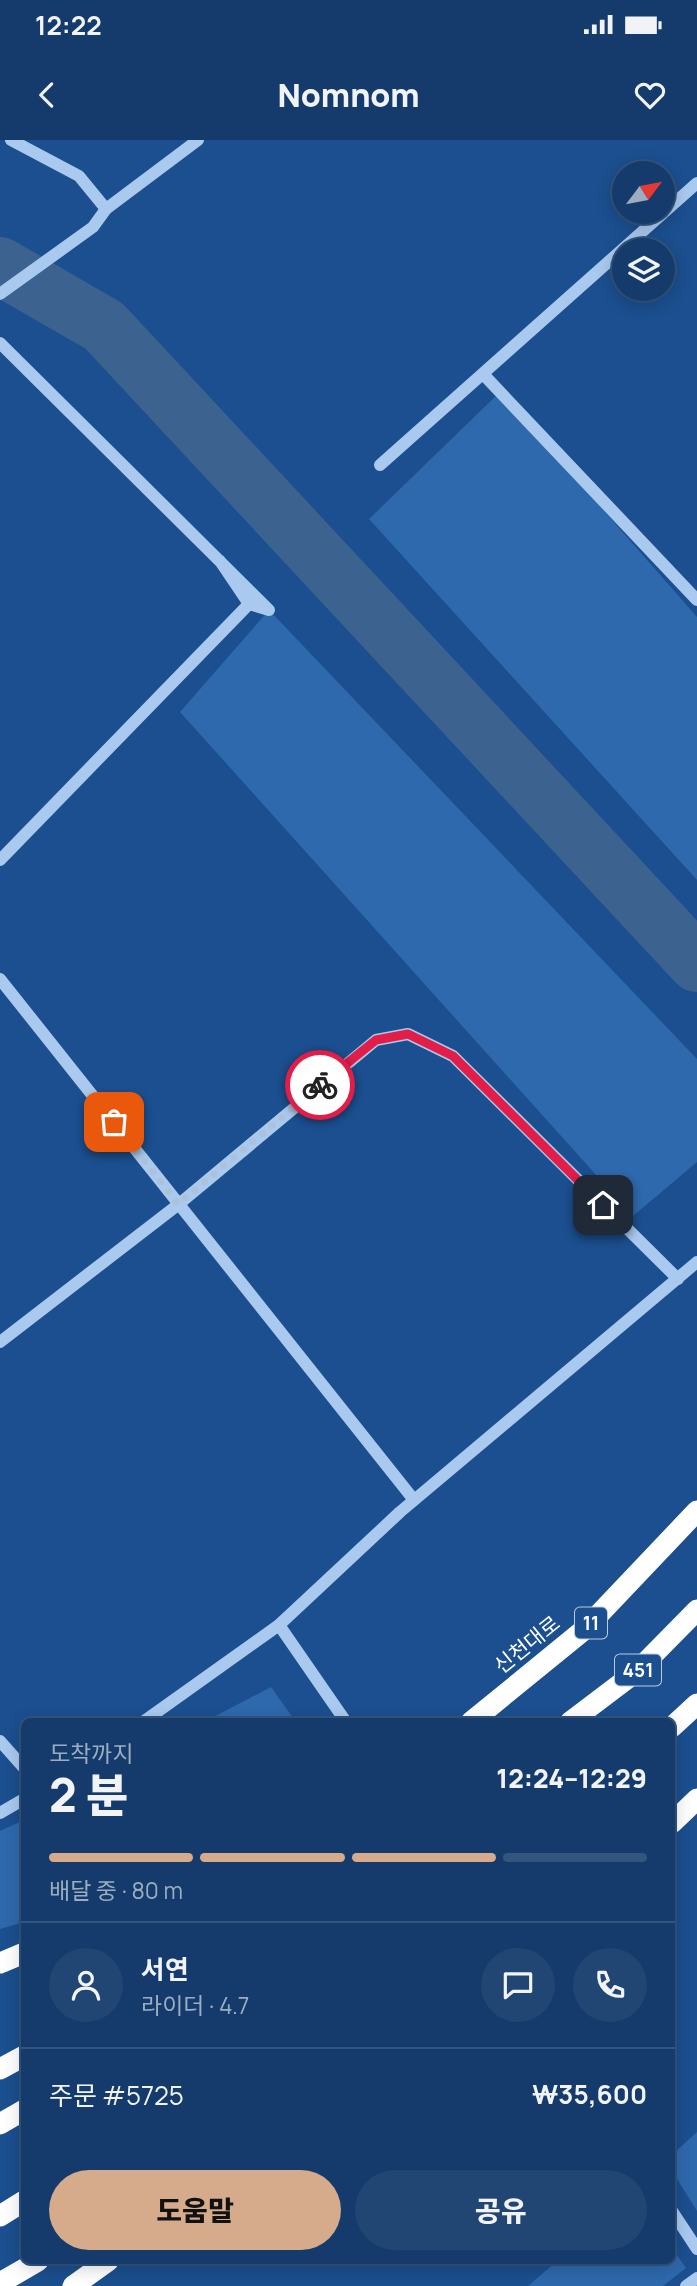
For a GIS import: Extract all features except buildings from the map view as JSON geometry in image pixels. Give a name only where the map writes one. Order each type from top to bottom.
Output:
[{"type":"highway","name":"신천대로","points":[[476,1718],[585,1629],[697,1511]]},
{"type":"highway","name":"451","points":[[575,1718],[636,1672],[697,1609]]},
{"type":"highway","points":[[675,1724],[697,1704]]},
{"type":"highway","points":[[675,1820],[697,1799]]},
{"type":"highway","points":[[0,1962],[21,1954]]},
{"type":"highway","points":[[0,2069],[21,2058]]},
{"type":"highway","points":[[0,2124],[21,2112]]},
{"type":"highway","points":[[0,2216],[21,2203]]},
{"type":"highway","points":[[0,2283],[33,2264]]},
{"type":"highway","points":[[73,2286],[104,2264]]},
{"type":"street","points":[[11,140],[79,176],[106,209]]},
{"type":"street","points":[[0,294],[93,226],[106,209],[198,140]]},
{"type":"street","points":[[380,465],[697,183]]},
{"type":"street","points":[[0,343],[220,561],[269,610],[249,604],[220,561]]},
{"type":"street","points":[[483,374],[697,600]]},
{"type":"street","points":[[0,860],[249,604]]},
{"type":"street","points":[[0,979],[414,1500]]},
{"type":"street","points":[[0,1342],[178,1204],[376,1040],[408,1034],[453,1056],[678,1279]]},
{"type":"street","points":[[149,1718],[279,1625],[414,1500],[697,1262]]},
{"type":"street","points":[[279,1625],[343,1718]]},
{"type":"street","points":[[0,1741],[21,1765]]},
{"type":"street","points":[[0,1813],[21,1801]]},
{"type":"street","points":[[675,2215],[697,2249]]},
{"type":"street","points":[[686,2286],[697,2278]]},
{"type":"shaded area","points":[[500,392],[697,617],[697,880],[369,519]]},
{"type":"shaded area","points":[[269,610],[697,1059],[697,1162],[633,1216],[180,712]]},
{"type":"shaded area","points":[[271,1687],[293,1718],[212,1718]]},
{"type":"shaded area","points":[[21,1821],[21,1923],[0,1929],[0,1831]]},
{"type":"shaded area","points":[[697,2132],[697,2211],[675,2176],[675,2152]]},
{"type":"shaded area","points":[[675,2252],[686,2268],[663,2286],[528,2286],[554,2264],[675,2264]]},
{"type":"waterway","points":[[0,266],[104,326],[697,963]]},
{"type":"way so far","points":[[114,1122],[178,1204],[320,1085]]},
{"type":"route","points":[[320,1085],[376,1040],[408,1034],[453,1056],[603,1205]]}]
